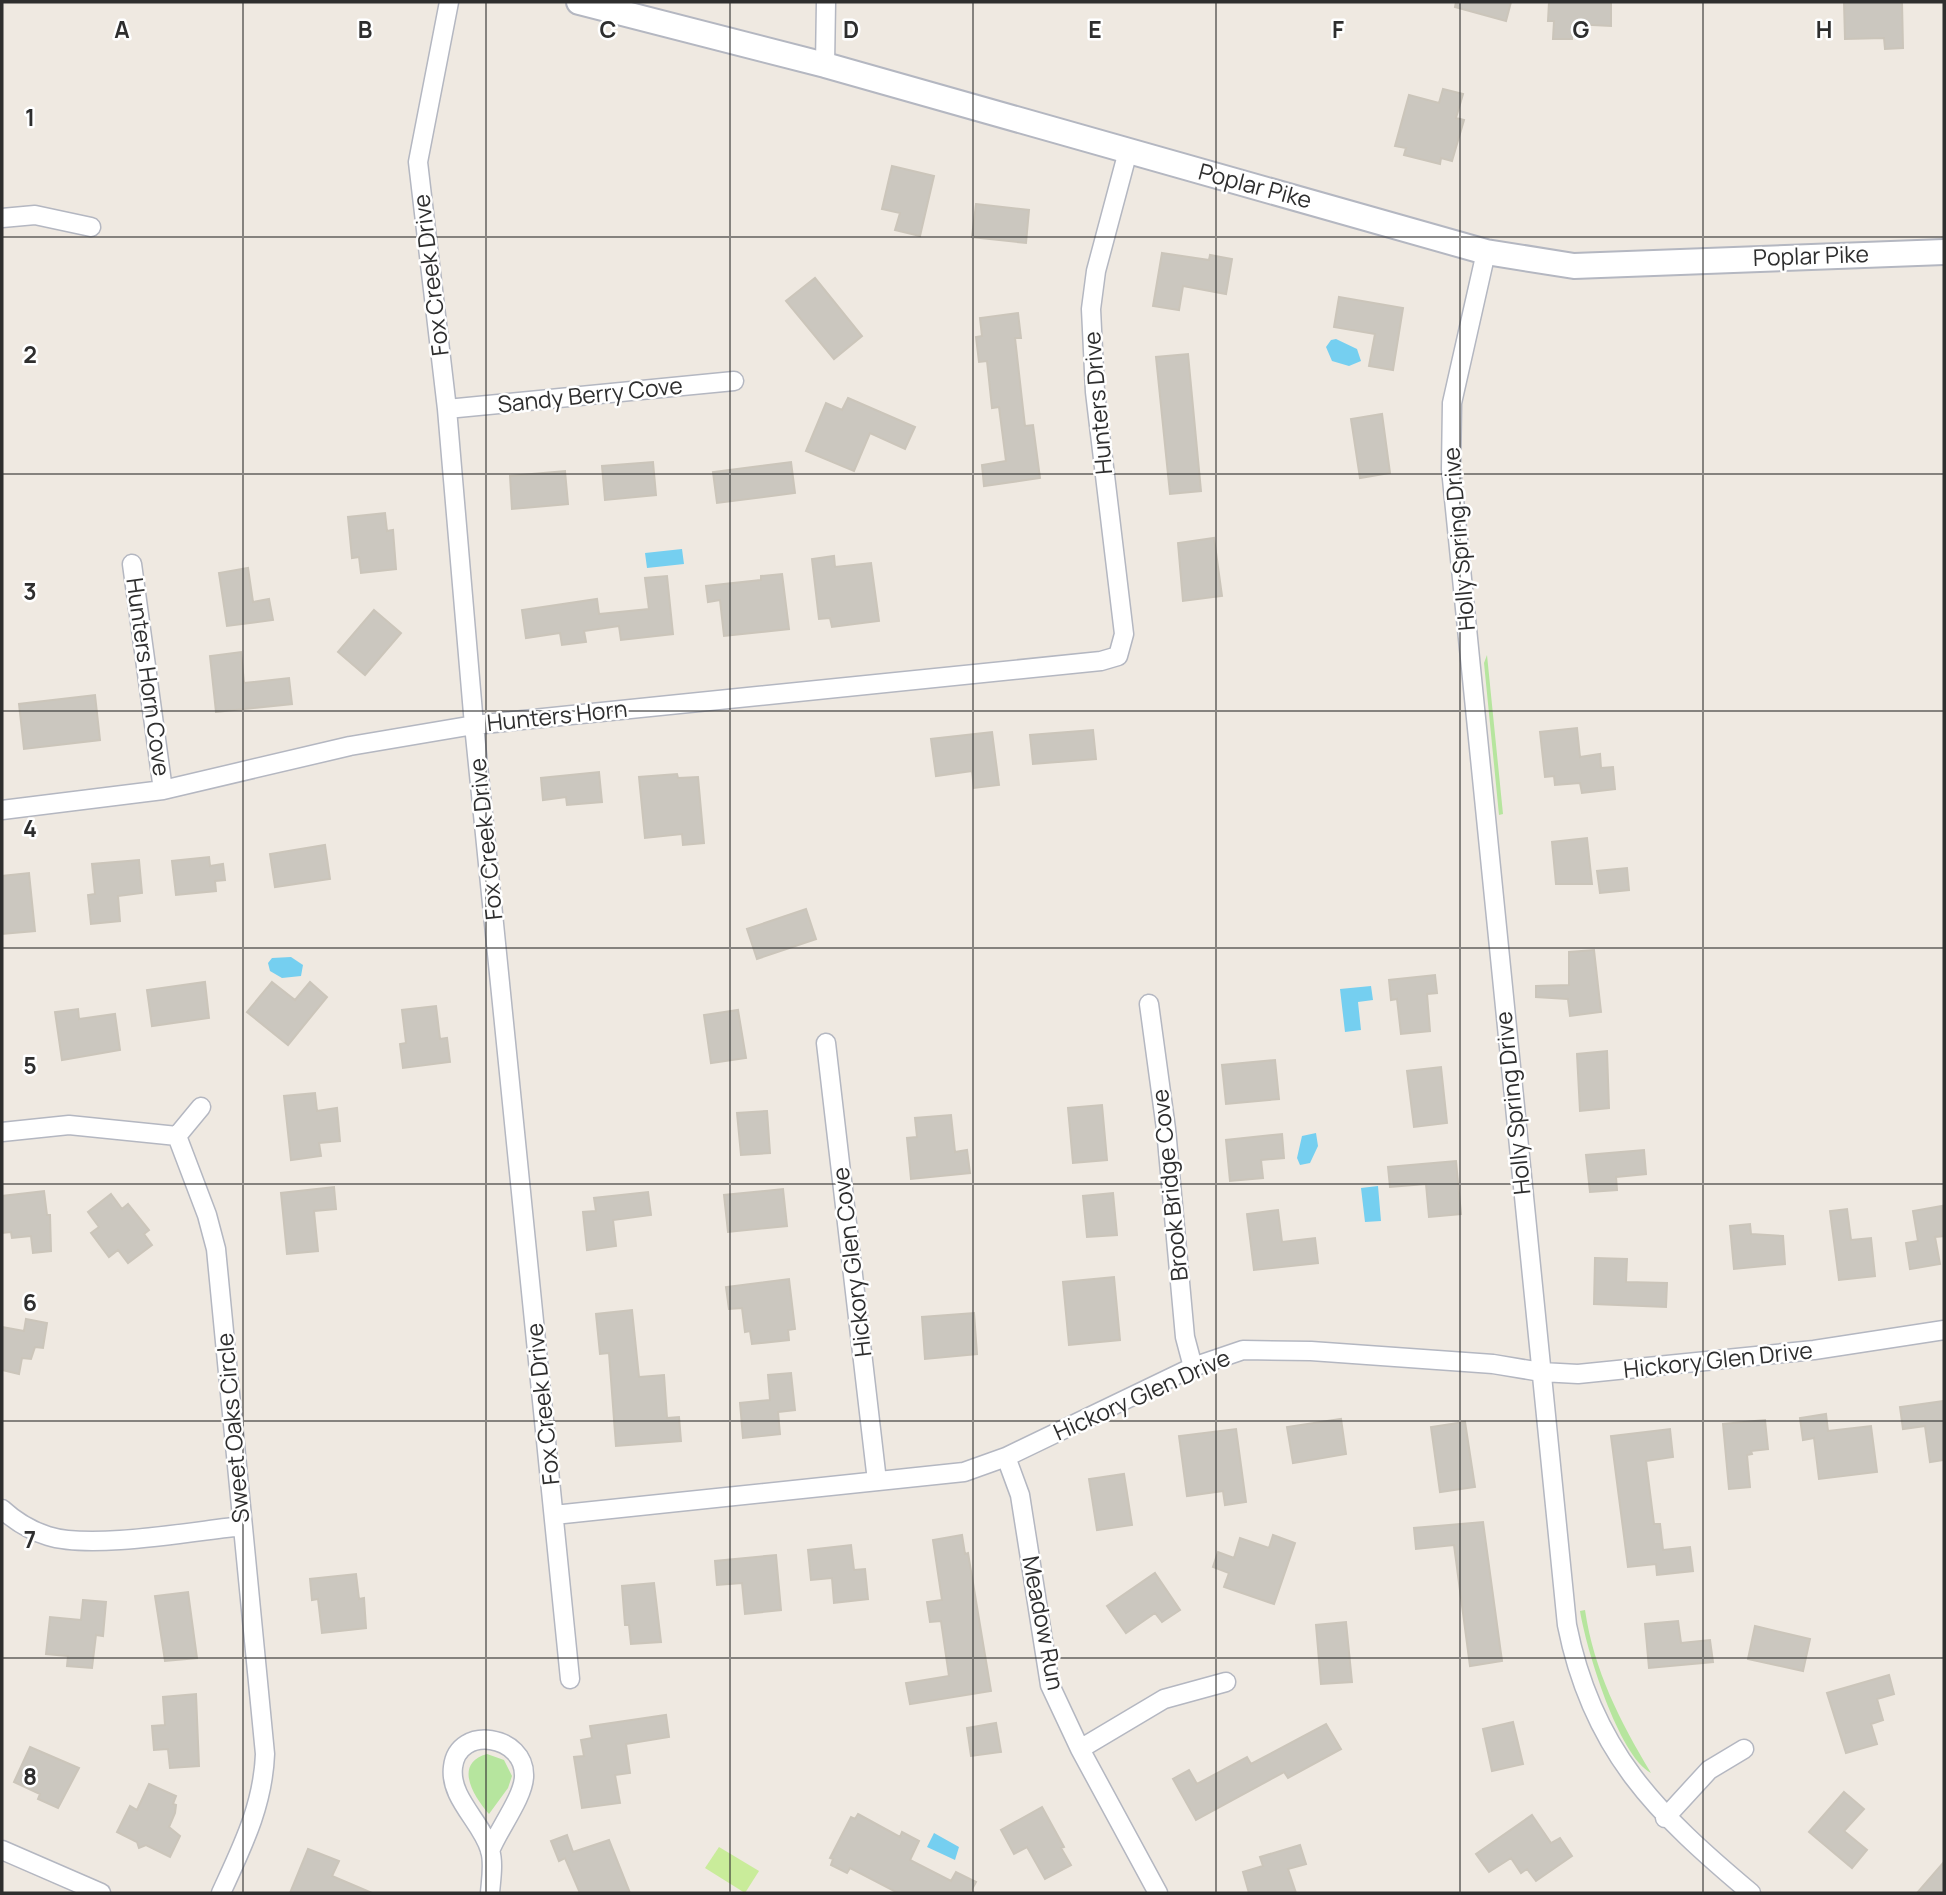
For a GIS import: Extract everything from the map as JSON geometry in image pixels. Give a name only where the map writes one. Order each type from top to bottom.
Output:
[{"type":"main road","name":"Poplar Pike","points":[[579,2],[825,65],[1486,252],[1574,266],[1944,252]]},
{"type":"street","name":"Fox Creek Drive","points":[[449,2],[418,162],[446,409],[474,725],[570,1679]]},
{"type":"street","points":[[825,65],[826,2]]},
{"type":"street","name":"Hunters Drive","points":[[1118,656],[1124,634],[1095,392],[1091,309],[1096,271],[1128,152]]},
{"type":"street","points":[[2,218],[35,215],[91,227]]},
{"type":"street","name":"Holly Spring Drive","points":[[1486,252],[1452,403],[1451,469],[1564,1603],[1572,1647],[1613,1750],[1665,1818],[1751,1893]]},
{"type":"street","name":"Sandy Berry Cove","points":[[446,409],[734,381]]},
{"type":"street","name":"Hunters Horn Cove","points":[[132,564],[163,790]]},
{"type":"street","name":"Hunters Horn","points":[[2,810],[163,790],[350,746],[474,725],[1101,662],[1118,656]]},
{"type":"street","name":"Brook Bridge Cove","points":[[1149,1004],[1166,1129],[1185,1337],[1193,1367]]},
{"type":"street","name":"Hickory Glen Cove","points":[[826,1043],[877,1481]]},
{"type":"street","points":[[2,1132],[69,1125],[177,1136],[201,1107]]},
{"type":"street","name":"Sweet Oaks Circle","points":[[177,1136],[207,1215],[216,1249],[265,1754],[264,1781],[254,1820],[221,1893]]},
{"type":"street","name":"Hickory Glen Drive","points":[[554,1515],[964,1472],[1006,1457],[1193,1367],[1243,1350],[1283,1349],[1493,1364],[1541,1372],[1578,1374],[1814,1350],[1944,1330]]},
{"type":"street","name":"Meadow Run","points":[[1006,1457],[1020,1495],[1050,1685],[1080,1749],[1158,1893]]},
{"type":"street","points":[[2,1509],[24,1525],[49,1536],[79,1541],[242,1526]]},
{"type":"street","points":[[1080,1749],[1164,1699],[1227,1682]]},
{"type":"street","points":[[490,1851],[465,1806],[453,1773],[456,1756],[463,1748],[488,1739],[500,1740],[513,1749],[519,1756],[524,1777],[522,1790],[490,1851],[490,1893]]},
{"type":"street","points":[[1665,1818],[1709,1770],[1744,1749]]},
{"type":"street","points":[[2,1850],[101,1893]]},
{"type":"green space","points":[[1487,655],[1503,814],[1499,815],[1484,663]]},
{"type":"green space","points":[[1585,1610],[1595,1654],[1610,1695],[1651,1773],[1627,1745],[1605,1699],[1583,1628],[1580,1611]]},
{"type":"green space","points":[[487,1754],[504,1760],[512,1776],[508,1788],[489,1814],[473,1791],[469,1773],[476,1759]]},
{"type":"green space","points":[[719,1847],[759,1871],[745,1893],[705,1868]]},
{"type":"water","points":[[1336,339],[1357,349],[1361,361],[1349,366],[1332,361],[1326,347],[1331,340]]},
{"type":"water","points":[[682,549],[684,564],[647,568],[645,553]]},
{"type":"water","points":[[291,957],[303,965],[301,976],[282,978],[270,971],[268,963],[272,958]]},
{"type":"water","points":[[1371,986],[1373,1000],[1358,1002],[1361,1030],[1345,1032],[1340,989]]},
{"type":"water","points":[[1316,1133],[1318,1146],[1310,1163],[1300,1165],[1297,1158],[1302,1136]]},
{"type":"water","points":[[1378,1186],[1381,1221],[1365,1222],[1361,1188]]},
{"type":"water","points":[[934,1833],[959,1847],[955,1860],[927,1847]]},
{"type":"building","points":[[1456,2],[1511,2],[1506,21],[1455,7]]},
{"type":"building","points":[[1549,2],[1611,2],[1611,26],[1572,24],[1572,39],[1553,39],[1554,21],[1548,21]]},
{"type":"building","points":[[1844,2],[1902,2],[1903,48],[1885,49],[1884,38],[1845,39]]},
{"type":"building","points":[[1443,89],[1463,94],[1456,118],[1464,120],[1452,161],[1441,158],[1440,164],[1404,155],[1406,148],[1395,146],[1409,95],[1439,103]]},
{"type":"building","points":[[892,166],[934,176],[920,236],[895,230],[900,213],[882,209]]},
{"type":"building","points":[[976,204],[1029,210],[1026,243],[972,237]]},
{"type":"building","points":[[1162,253],[1209,260],[1210,255],[1232,259],[1226,294],[1183,286],[1179,310],[1153,306]]},
{"type":"building","points":[[815,278],[862,336],[834,359],[786,301]]},
{"type":"building","points":[[1339,297],[1403,308],[1393,370],[1369,366],[1375,334],[1334,327]]},
{"type":"building","points":[[1018,313],[1021,338],[1015,338],[1025,426],[1033,425],[1040,478],[984,486],[982,465],[1006,461],[999,407],[992,408],[987,361],[979,362],[976,337],[982,336],[980,318]]},
{"type":"building","points":[[1188,354],[1201,491],[1170,494],[1156,357]]},
{"type":"building","points":[[848,398],[915,427],[905,449],[870,433],[854,471],[806,451],[826,403],[842,410]]},
{"type":"building","points":[[1382,414],[1390,473],[1360,478],[1351,419]]},
{"type":"building","points":[[653,462],[656,495],[605,500],[602,466]]},
{"type":"building","points":[[791,462],[795,493],[717,503],[713,472]]},
{"type":"building","points":[[565,471],[568,504],[512,509],[510,476]]},
{"type":"building","points":[[385,513],[387,531],[393,530],[396,569],[361,573],[359,557],[352,558],[348,517]]},
{"type":"building","points":[[1214,538],[1222,596],[1183,601],[1178,543]]},
{"type":"building","points":[[834,556],[835,567],[871,563],[879,621],[832,627],[830,618],[819,619],[812,559]]},
{"type":"building","points":[[248,568],[253,602],[269,599],[273,620],[227,626],[219,573]]},
{"type":"building","points":[[782,574],[789,629],[724,636],[720,600],[708,602],[706,586],[761,580],[761,576]]},
{"type":"building","points":[[667,576],[673,634],[621,640],[619,626],[584,631],[586,642],[562,645],[560,633],[526,638],[522,610],[597,599],[599,614],[649,609],[645,578]]},
{"type":"building","points":[[374,610],[401,633],[365,675],[338,652]]},
{"type":"building","points":[[241,652],[244,683],[289,678],[292,704],[216,712],[210,656]]},
{"type":"building","points":[[95,695],[100,740],[24,749],[19,704]]},
{"type":"building","points":[[1577,728],[1580,757],[1600,754],[1601,768],[1613,767],[1615,789],[1582,793],[1580,783],[1555,785],[1554,776],[1545,777],[1540,732]]},
{"type":"building","points":[[1093,730],[1096,759],[1033,764],[1030,735]]},
{"type":"building","points":[[992,732],[999,785],[974,788],[972,771],[936,776],[931,739]]},
{"type":"building","points":[[599,772],[602,802],[567,805],[566,797],[543,800],[541,778]]},
{"type":"building","points":[[677,774],[678,778],[698,777],[704,843],[683,845],[682,834],[645,838],[639,777]]},
{"type":"building","points":[[1587,838],[1592,884],[1556,884],[1552,842]]},
{"type":"building","points":[[325,845],[330,879],[275,887],[270,854]]},
{"type":"building","points":[[209,857],[210,866],[223,864],[225,880],[215,881],[216,891],[176,895],[172,861]]},
{"type":"building","points":[[139,860],[142,893],[118,896],[120,921],[91,924],[88,895],[95,894],[92,864]]},
{"type":"building","points":[[1627,868],[1629,890],[1600,893],[1597,871]]},
{"type":"building","points":[[29,873],[35,931],[2,934],[2,876]]},
{"type":"building","points":[[806,909],[816,939],[757,959],[747,929]]},
{"type":"building","points":[[1594,950],[1601,1012],[1570,1016],[1568,999],[1536,997],[1536,986],[1569,985],[1569,952]]},
{"type":"building","points":[[1435,975],[1437,993],[1427,994],[1430,1031],[1401,1034],[1397,999],[1391,1000],[1389,980]]},
{"type":"building","points":[[205,982],[209,1018],[152,1026],[147,990]]},
{"type":"building","points":[[272,982],[295,1000],[310,982],[327,997],[288,1045],[247,1012]]},
{"type":"building","points":[[436,1006],[440,1039],[447,1038],[450,1062],[403,1068],[400,1044],[406,1043],[402,1010]]},
{"type":"building","points":[[78,1009],[79,1019],[115,1014],[120,1050],[62,1060],[55,1012]]},
{"type":"building","points":[[738,1010],[746,1058],[711,1063],[704,1015]]},
{"type":"building","points":[[1607,1051],[1609,1108],[1580,1111],[1577,1054]]},
{"type":"building","points":[[1275,1060],[1279,1099],[1226,1104],[1222,1065]]},
{"type":"building","points":[[1441,1067],[1447,1123],[1414,1127],[1407,1071]]},
{"type":"building","points":[[315,1093],[317,1111],[337,1108],[340,1141],[319,1143],[321,1156],[291,1160],[284,1096]]},
{"type":"building","points":[[1102,1105],[1107,1160],[1073,1163],[1068,1108]]},
{"type":"building","points":[[767,1111],[770,1153],[741,1155],[737,1113]]},
{"type":"building","points":[[951,1115],[955,1152],[967,1150],[970,1173],[911,1179],[907,1138],[917,1137],[915,1118]]},
{"type":"building","points":[[1282,1134],[1284,1158],[1261,1160],[1263,1178],[1230,1181],[1226,1140]]},
{"type":"building","points":[[1644,1150],[1646,1174],[1616,1177],[1617,1190],[1590,1192],[1586,1155]]},
{"type":"building","points":[[1456,1161],[1461,1214],[1429,1217],[1426,1184],[1390,1187],[1388,1167]]},
{"type":"building","points":[[334,1187],[336,1209],[314,1211],[318,1251],[287,1254],[281,1193]]},
{"type":"building","points":[[783,1189],[787,1226],[728,1232],[724,1195]]},
{"type":"building","points":[[44,1191],[47,1215],[50,1215],[51,1251],[33,1253],[31,1236],[12,1238],[11,1232],[2,1233],[2,1196]]},
{"type":"building","points":[[648,1192],[651,1215],[613,1220],[616,1246],[587,1250],[583,1212],[596,1211],[594,1198]]},
{"type":"building","points":[[1113,1193],[1117,1235],[1087,1237],[1083,1196]]},
{"type":"building","points":[[111,1194],[122,1209],[128,1204],[149,1230],[144,1234],[152,1245],[128,1263],[118,1250],[109,1257],[91,1233],[99,1227],[88,1212]]},
{"type":"building","points":[[1942,1206],[1944,1236],[1935,1237],[1940,1264],[1910,1269],[1906,1243],[1918,1241],[1913,1211]]},
{"type":"building","points":[[1847,1209],[1851,1240],[1871,1238],[1875,1276],[1839,1280],[1830,1211]]},
{"type":"building","points":[[1278,1210],[1282,1242],[1315,1238],[1318,1263],[1254,1270],[1247,1214]]},
{"type":"building","points":[[1750,1224],[1751,1234],[1783,1236],[1785,1264],[1734,1269],[1730,1226]]},
{"type":"building","points":[[1595,1258],[1627,1259],[1626,1282],[1667,1283],[1666,1307],[1594,1304]]},
{"type":"building","points":[[1114,1277],[1120,1340],[1069,1345],[1063,1282]]},
{"type":"building","points":[[789,1279],[795,1329],[788,1330],[789,1340],[752,1344],[750,1331],[745,1332],[742,1308],[729,1309],[726,1287]]},
{"type":"building","points":[[632,1310],[639,1377],[664,1375],[667,1418],[679,1417],[681,1441],[616,1446],[609,1353],[600,1354],[596,1314]]},
{"type":"building","points":[[974,1313],[977,1354],[925,1359],[922,1317]]},
{"type":"building","points":[[26,1319],[47,1323],[43,1348],[35,1347],[31,1359],[22,1358],[19,1374],[2,1370],[2,1327],[24,1331]]},
{"type":"building","points":[[791,1373],[795,1410],[778,1412],[780,1434],[743,1438],[740,1403],[770,1400],[768,1375]]},
{"type":"building","points":[[1944,1401],[1944,1460],[1930,1462],[1925,1426],[1903,1429],[1900,1407]]},
{"type":"building","points":[[1826,1414],[1828,1431],[1871,1426],[1877,1472],[1819,1479],[1814,1438],[1803,1440],[1800,1418]]},
{"type":"building","points":[[1341,1419],[1346,1454],[1293,1463],[1287,1427]]},
{"type":"building","points":[[1765,1420],[1768,1449],[1751,1451],[1752,1454],[1747,1455],[1750,1487],[1729,1489],[1723,1424]]},
{"type":"building","points":[[1465,1422],[1475,1487],[1440,1492],[1431,1427]]},
{"type":"building","points":[[1236,1429],[1246,1502],[1225,1505],[1223,1491],[1187,1496],[1179,1436]]},
{"type":"building","points":[[1670,1429],[1673,1457],[1646,1461],[1654,1524],[1660,1524],[1663,1550],[1690,1547],[1693,1571],[1657,1575],[1656,1564],[1628,1567],[1611,1436]]},
{"type":"building","points":[[1124,1474],[1132,1525],[1097,1530],[1089,1479]]},
{"type":"building","points":[[1483,1522],[1502,1661],[1470,1666],[1454,1545],[1416,1549],[1414,1528]]},
{"type":"building","points":[[962,1535],[965,1554],[968,1553],[991,1691],[910,1704],[906,1683],[949,1676],[941,1621],[930,1622],[927,1602],[942,1600],[933,1540]]},
{"type":"building","points":[[1273,1535],[1295,1543],[1274,1604],[1224,1587],[1229,1573],[1213,1567],[1218,1552],[1234,1558],[1240,1538],[1269,1548]]},
{"type":"building","points":[[851,1545],[854,1570],[865,1569],[868,1599],[834,1603],[832,1578],[811,1580],[808,1550]]},
{"type":"building","points":[[776,1555],[781,1610],[745,1614],[742,1583],[717,1585],[715,1561]]},
{"type":"building","points":[[1155,1573],[1180,1610],[1162,1622],[1155,1613],[1126,1633],[1107,1606]]},
{"type":"building","points":[[356,1574],[359,1599],[364,1598],[366,1628],[322,1633],[318,1599],[312,1600],[310,1579]]},
{"type":"building","points":[[654,1583],[661,1642],[631,1644],[629,1625],[625,1625],[622,1586]]},
{"type":"building","points":[[188,1592],[197,1658],[165,1661],[155,1596]]},
{"type":"building","points":[[83,1600],[106,1602],[103,1636],[96,1635],[92,1668],[67,1666],[68,1656],[46,1654],[50,1617],[81,1620]]},
{"type":"building","points":[[1678,1621],[1681,1643],[1710,1640],[1713,1662],[1649,1668],[1645,1624]]},
{"type":"building","points":[[1346,1622],[1352,1682],[1321,1684],[1316,1625]]},
{"type":"building","points":[[1755,1626],[1810,1639],[1803,1671],[1748,1659]]},
{"type":"building","points":[[1889,1675],[1894,1694],[1877,1699],[1883,1720],[1871,1724],[1877,1744],[1846,1753],[1827,1693]]},
{"type":"building","points":[[196,1694],[199,1766],[170,1768],[168,1749],[154,1750],[152,1726],[165,1725],[163,1697]]},
{"type":"building","points":[[666,1715],[669,1737],[626,1744],[630,1773],[615,1775],[620,1803],[582,1808],[574,1757],[584,1756],[581,1740],[592,1738],[590,1726]]},
{"type":"building","points":[[1513,1722],[1523,1764],[1492,1771],[1483,1729]]},
{"type":"building","points":[[996,1723],[1001,1752],[971,1756],[967,1728]]},
{"type":"building","points":[[1326,1724],[1341,1749],[1288,1778],[1284,1772],[1196,1820],[1173,1779],[1189,1770],[1197,1784],[1247,1757],[1251,1764]]},
{"type":"building","points":[[30,1747],[79,1768],[58,1808],[38,1799],[40,1794],[14,1782]]},
{"type":"building","points":[[149,1784],[176,1796],[173,1804],[176,1805],[175,1813],[169,1827],[180,1836],[170,1857],[146,1845],[139,1848],[137,1842],[117,1832],[130,1806],[137,1810]]},
{"type":"building","points":[[1844,1792],[1864,1809],[1844,1831],[1867,1850],[1852,1868],[1809,1832]]},
{"type":"building","points":[[1042,1807],[1071,1865],[1045,1879],[1027,1847],[1014,1854],[1001,1830]]},
{"type":"building","points":[[858,1814],[900,1837],[902,1832],[919,1841],[910,1860],[951,1881],[956,1872],[976,1882],[971,1891],[975,1893],[898,1893],[850,1868],[847,1873],[831,1865],[833,1859],[830,1858],[851,1817],[855,1819]]},
{"type":"building","points":[[1532,1815],[1551,1843],[1560,1838],[1572,1856],[1536,1881],[1527,1869],[1521,1873],[1511,1858],[1489,1872],[1476,1854]]},
{"type":"building","points":[[567,1835],[573,1852],[609,1840],[630,1893],[580,1893],[565,1858],[559,1861],[551,1841]]},
{"type":"building","points":[[1300,1845],[1306,1864],[1288,1869],[1296,1893],[1249,1893],[1243,1872],[1263,1866],[1260,1857]]},
{"type":"building","points":[[308,1849],[339,1861],[332,1876],[372,1893],[290,1893]]},
{"type":"building","points":[[1944,1862],[1944,1893],[1917,1893]]}]
